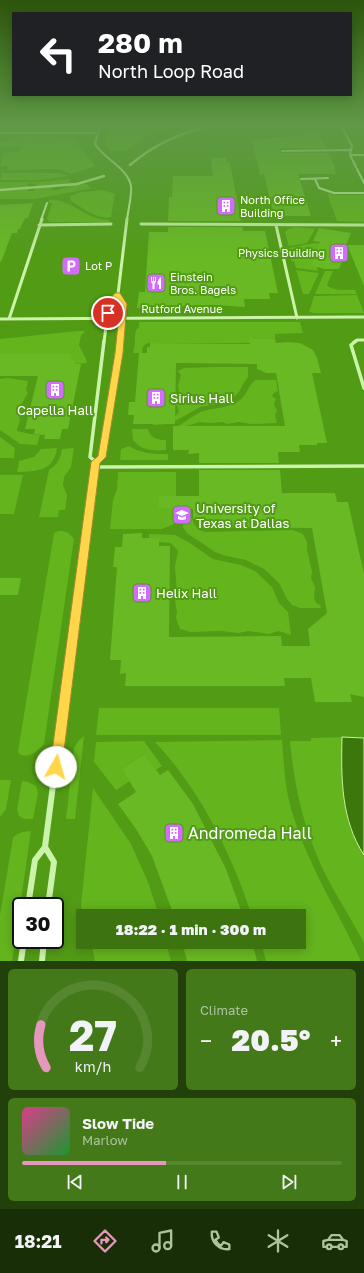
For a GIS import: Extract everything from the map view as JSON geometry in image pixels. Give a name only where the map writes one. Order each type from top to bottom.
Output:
[{"type":"street","points":[[95,464],[90,457],[109,304],[118,294],[131,187],[130,182],[120,170]]},
{"type":"street","points":[[358,170],[364,183]]},
{"type":"street","points":[[301,179],[328,178]]},
{"type":"street","points":[[315,179],[319,188],[324,191],[335,193],[364,193]]},
{"type":"street","points":[[9,319],[47,203]]},
{"type":"street","points":[[39,225],[111,224]]},
{"type":"street","points":[[141,224],[364,224]]},
{"type":"street","points":[[276,225],[297,318]]},
{"type":"street","points":[[29,897],[35,860],[45,847],[95,464],[102,457],[112,401],[124,304],[118,294]]},
{"type":"street","name":"Rutford Avenue","points":[[0,319],[364,317]]},
{"type":"street","points":[[364,340],[357,340],[351,345],[364,388]]},
{"type":"street","points":[[95,464],[364,466]]},
{"type":"street","points":[[45,847],[54,862],[49,897]]},
{"type":"street","points":[[21,961],[23,949]]},
{"type":"street","points":[[42,961],[43,949]]},
{"type":"shaded area","points":[[60,170],[84,170],[72,174]]},
{"type":"shaded area","points":[[2,173],[60,173],[68,176],[43,180],[0,180]]},
{"type":"shaded area","points":[[71,180],[68,181],[72,183],[38,186],[31,183],[26,185],[31,187],[0,189],[0,182],[38,182]]},
{"type":"shaded area","points":[[87,184],[90,188],[99,187],[35,199],[0,199],[0,191],[28,189],[28,191],[34,191],[34,188],[59,186],[50,189],[54,191],[72,185]]},
{"type":"shaded area","points":[[103,190],[115,194],[111,217],[101,217],[95,215],[70,200],[70,196],[81,192]]},
{"type":"shaded area","points":[[327,193],[337,195],[364,195],[364,222],[337,221]]},
{"type":"shaded area","points":[[49,200],[61,201],[93,217],[108,220],[110,222],[50,222],[47,219],[52,203],[48,203]]},
{"type":"shaded area","points":[[295,227],[315,229],[307,243],[289,246],[285,232],[288,229]]},
{"type":"shaded area","points":[[314,243],[341,246],[319,245],[310,265],[317,266],[319,271],[296,268],[294,261],[291,261],[289,248]]},
{"type":"shaded area","points":[[296,270],[319,273],[309,294],[303,294]]},
{"type":"shaded area","points":[[325,271],[333,271],[327,285],[333,289],[355,290],[357,294],[315,294]]},
{"type":"shaded area","points":[[357,295],[364,313],[309,312],[314,296]]},
{"type":"shaded area","points":[[139,322],[300,322],[303,333],[275,334],[275,339],[250,338],[250,343],[148,343],[143,346],[142,353],[133,353],[135,333],[139,327]]},
{"type":"shaded area","points":[[85,331],[81,336],[79,345],[87,363],[75,364],[76,359],[0,354],[0,339]]},
{"type":"shaded area","points":[[248,367],[248,377],[239,392],[232,399],[224,403],[200,407],[170,424],[153,425],[153,421],[174,417],[179,412],[176,403],[180,397],[178,386],[181,375],[178,371],[184,368]]},
{"type":"shaded area","points":[[8,378],[28,381],[26,390],[28,393],[22,403],[24,407],[19,414],[20,421],[17,431],[40,435],[37,445],[20,444],[0,430],[0,379]]},
{"type":"shaded area","points":[[256,380],[276,380],[278,391],[272,396],[276,399],[274,404],[277,411],[275,415],[277,423],[251,424],[239,422],[227,424],[223,422],[200,422],[186,426],[180,437],[173,437],[174,428],[197,414],[206,410],[231,405],[240,400],[245,395],[251,384]]},
{"type":"shaded area","points":[[132,429],[148,429],[151,435],[155,438],[166,440],[166,450],[152,450],[136,444],[133,440]]},
{"type":"shaded area","points":[[0,437],[15,448],[14,458],[0,458]]},
{"type":"shaded area","points":[[129,446],[152,454],[168,454],[168,460],[120,460],[121,449]]},
{"type":"shaded area","points":[[57,448],[52,462],[43,469],[17,472],[19,461],[34,457],[41,449]]},
{"type":"shaded area","points":[[74,448],[71,467],[64,477],[63,485],[67,495],[65,510],[59,510],[58,517],[39,517],[49,470],[55,466],[62,449]]},
{"type":"shaded area","points":[[118,472],[176,472],[176,519],[174,524],[162,529],[110,529],[113,500],[117,489]]},
{"type":"shaded area","points":[[0,475],[23,475],[14,514],[0,514]]},
{"type":"shaded area","points":[[182,511],[191,511],[196,527],[205,532],[293,530],[303,534],[307,542],[307,550],[312,571],[311,578],[315,587],[314,598],[316,603],[320,605],[321,608],[300,608],[292,605],[287,599],[279,583],[264,569],[246,560],[215,552],[187,533],[183,527]]},
{"type":"shaded area","points":[[59,531],[68,533],[74,539],[44,744],[33,754],[26,756],[19,754],[18,751],[54,533]]},
{"type":"shaded area","points":[[149,534],[175,535],[190,543],[213,559],[241,565],[255,571],[272,587],[279,603],[288,612],[291,635],[279,631],[269,634],[248,631],[239,633],[221,631],[191,632],[180,629],[176,618],[177,612],[175,600],[177,593],[175,566],[178,551],[171,543],[159,542],[159,538],[149,538]]},
{"type":"shaded area","points":[[99,708],[279,708],[281,735],[96,735]]},
{"type":"shaded area","points":[[84,736],[75,819],[66,819],[74,748],[79,740]]},
{"type":"shaded area","points":[[342,737],[342,777],[346,812],[350,829],[364,855],[364,943],[325,875],[320,863],[305,823],[293,770],[290,741],[311,741],[311,738]]},
{"type":"shaded area","points":[[342,737],[364,738],[364,855],[356,842],[351,828],[344,798],[342,783]]},
{"type":"shaded area","points":[[282,740],[285,779],[291,809],[301,837],[316,873],[361,961],[266,961],[263,949],[306,949],[306,909],[250,909],[244,892],[213,824],[187,781],[155,742]]},
{"type":"shaded area","points":[[144,741],[162,766],[156,770],[144,754],[122,769],[130,781],[116,790],[94,762],[96,742]]},
{"type":"shaded area","points":[[0,780],[11,780],[6,809],[0,817]]},
{"type":"shaded area","points":[[22,781],[36,786],[38,793],[33,819],[24,819],[19,816],[17,809]]},
{"type":"shaded area","points":[[93,788],[131,844],[148,882],[157,909],[82,909]]},
{"type":"shaded area","points":[[31,831],[21,897],[12,897],[12,949],[14,949],[12,961],[0,961],[0,915],[13,838],[19,833]]},
{"type":"shaded area","points":[[92,949],[168,949],[171,961],[95,961]]},
{"type":"building","points":[[212,170],[231,170],[241,221],[168,221],[169,197],[172,197],[173,176],[213,176]]},
{"type":"building","points":[[259,170],[334,170],[336,174],[298,174],[311,216],[274,216],[264,174],[260,175]]},
{"type":"building","points":[[33,203],[28,218],[25,218],[17,233],[12,233],[1,262],[0,205]]},
{"type":"building","points":[[168,227],[242,227],[243,231],[265,231],[278,293],[269,293],[270,299],[244,299],[245,307],[215,305],[137,308],[139,292],[145,292],[149,232],[168,232]]},
{"type":"building","points":[[319,228],[351,233],[346,245],[364,245],[364,286],[348,247],[339,269],[324,269],[310,265],[320,242],[313,241]]},
{"type":"building","name":"Sirius Hall","points":[[250,338],[275,339],[276,343],[300,343],[313,350],[321,373],[312,373],[327,443],[317,443],[317,445],[299,445],[300,452],[278,452],[279,463],[199,463],[199,453],[188,454],[189,450],[173,450],[173,426],[285,426],[276,373],[266,373],[257,369],[257,364],[176,363],[175,424],[133,424],[134,415],[128,415],[129,402],[135,402],[139,353],[147,353],[147,347],[150,347],[150,343],[250,344]]},
{"type":"building","name":"Capella Hall","points":[[0,354],[72,354],[71,359],[76,359],[75,364],[81,364],[68,429],[62,429],[60,439],[44,439],[45,435],[34,434],[35,429],[25,429],[38,376],[0,376]]},
{"type":"building","name":"Helix Hall","points":[[199,470],[280,470],[282,493],[335,493],[337,502],[348,502],[364,574],[364,697],[350,694],[352,702],[315,702],[311,678],[284,678],[285,686],[125,686],[126,673],[120,674],[121,660],[110,660],[117,567],[113,567],[115,547],[122,547],[123,534],[142,533],[142,538],[159,538],[159,546],[170,546],[169,637],[281,636],[282,646],[310,646],[308,629],[327,613],[312,528],[203,527],[203,519],[193,519],[193,509],[159,508],[159,496],[199,496]]},
{"type":"building","points":[[0,578],[21,578],[18,595],[0,595]]},
{"type":"building","name":"Andromeda Hall","points":[[144,754],[160,775],[168,770],[193,804],[226,869],[240,909],[171,909],[152,856],[136,829],[118,804],[136,792],[122,769]]},
{"type":"building","points":[[184,949],[254,949],[257,961],[187,961]]},
{"type":"waterway","points":[[0,190],[77,184],[104,176]]},
{"type":"place","name":"North Office Building","points":[[226,206]]},
{"type":"place","name":"Physics Building","points":[[339,253]]},
{"type":"place","name":"Lot P","points":[[71,266]]},
{"type":"place","name":"Einstein Bros. Bagels","points":[[156,283]]},
{"type":"place","name":"Capella Hall","points":[[55,390]]},
{"type":"place","name":"Sirius Hall","points":[[156,398]]},
{"type":"place","name":"University of Texas at Dallas","points":[[182,515]]},
{"type":"place","name":"Helix Hall","points":[[142,593]]},
{"type":"place","name":"Andromeda Hall","points":[[174,833]]},
{"type":"route","points":[[56,767],[96,462],[102,457],[119,353],[124,304],[118,294],[109,304],[108,313]]}]
